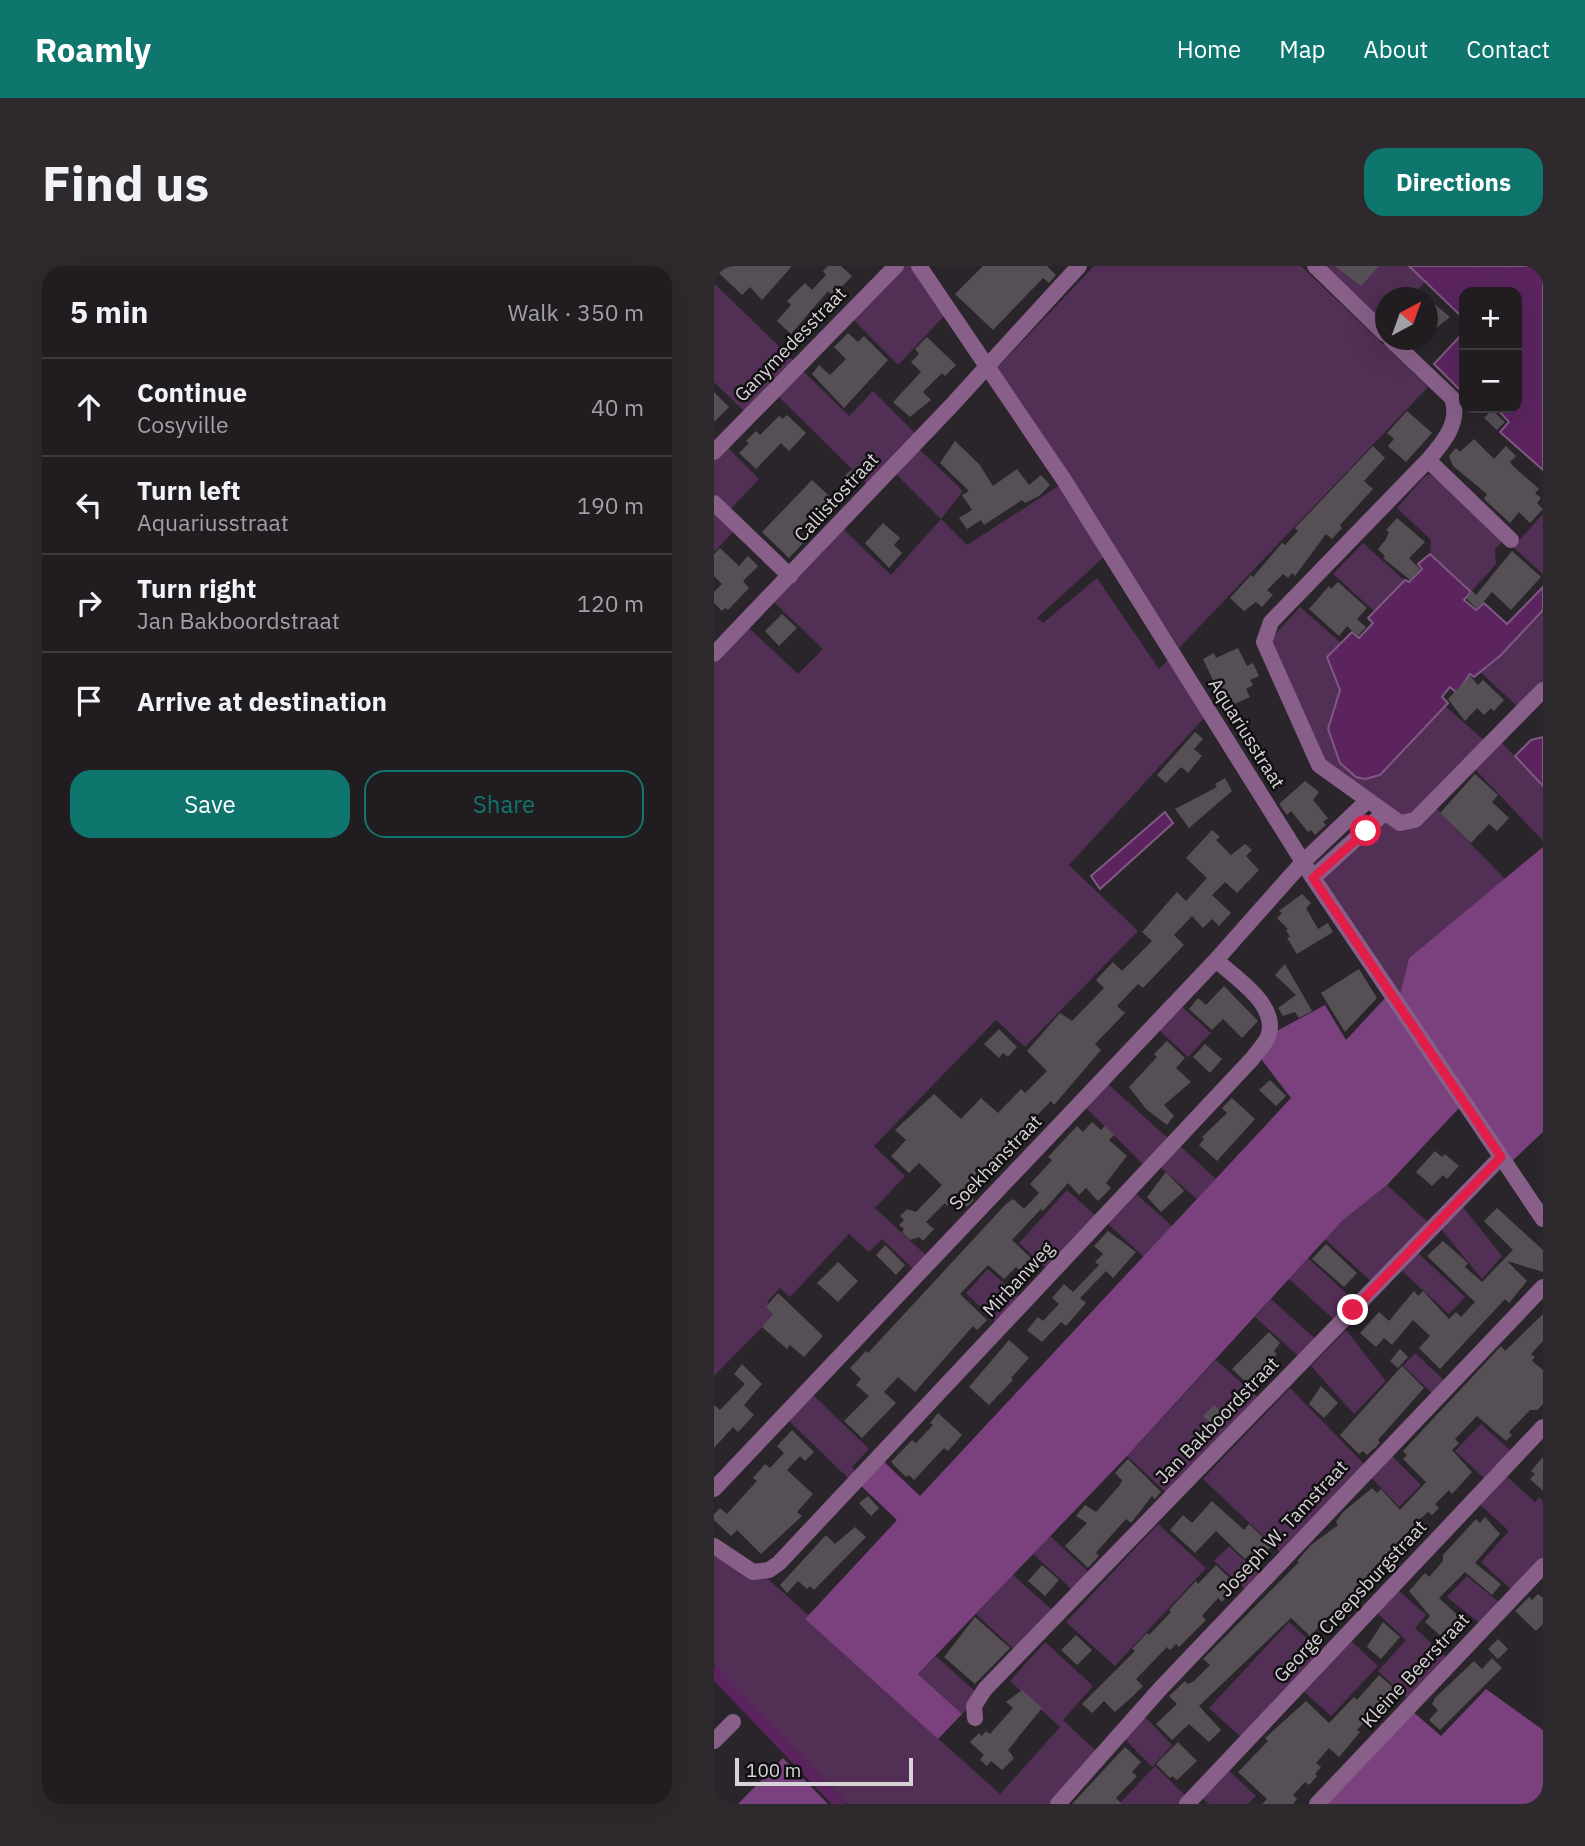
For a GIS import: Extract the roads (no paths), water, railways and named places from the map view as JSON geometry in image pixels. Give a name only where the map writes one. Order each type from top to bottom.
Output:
[{"type":"street","name":"Ganymedesstraat","points":[[714,452],[895,266]]},
{"type":"street","name":"Aquariusstraat","points":[[919,266],[1064,480],[1313,878],[1543,1219]]},
{"type":"street","name":"Callistostraat","points":[[714,654],[987,367],[1079,266]]},
{"type":"street","points":[[1315,266],[1375,324]]},
{"type":"street","points":[[1402,350],[1452,398],[1456,408],[1454,421],[1443,442],[1428,460],[1271,622],[1264,642],[1319,765],[1366,802],[1400,823],[1415,820],[1543,690]]},
{"type":"street","points":[[1428,460],[1511,540]]},
{"type":"street","points":[[714,503],[790,576]]},
{"type":"street","name":"Soekhanstraat","points":[[714,1489],[1216,960],[1303,862],[1366,802]]},
{"type":"street","points":[[1313,878],[1384,814]]},
{"type":"street","points":[[1316,851],[1327,866]]},
{"type":"street","name":"Mirbanweg","points":[[714,1546],[753,1572],[769,1570],[779,1563],[1252,1059],[1268,1037],[1270,1021],[1264,1006],[1216,960]]},
{"type":"street","name":"Jan Bakboordstraat","points":[[975,1718],[974,1706],[985,1689],[1501,1157]]},
{"type":"street","name":"Joseph W. Tamstraat","points":[[1058,1804],[1160,1689],[1543,1287]]},
{"type":"street","name":"George Creepsburgstraat","points":[[1187,1804],[1543,1427]]},
{"type":"street","name":"Kleine Beerstraat","points":[[1317,1804],[1543,1566]]},
{"type":"street","points":[[714,1741],[733,1721]]},
{"type":"waterway","points":[[714,1672],[840,1804]]}]
